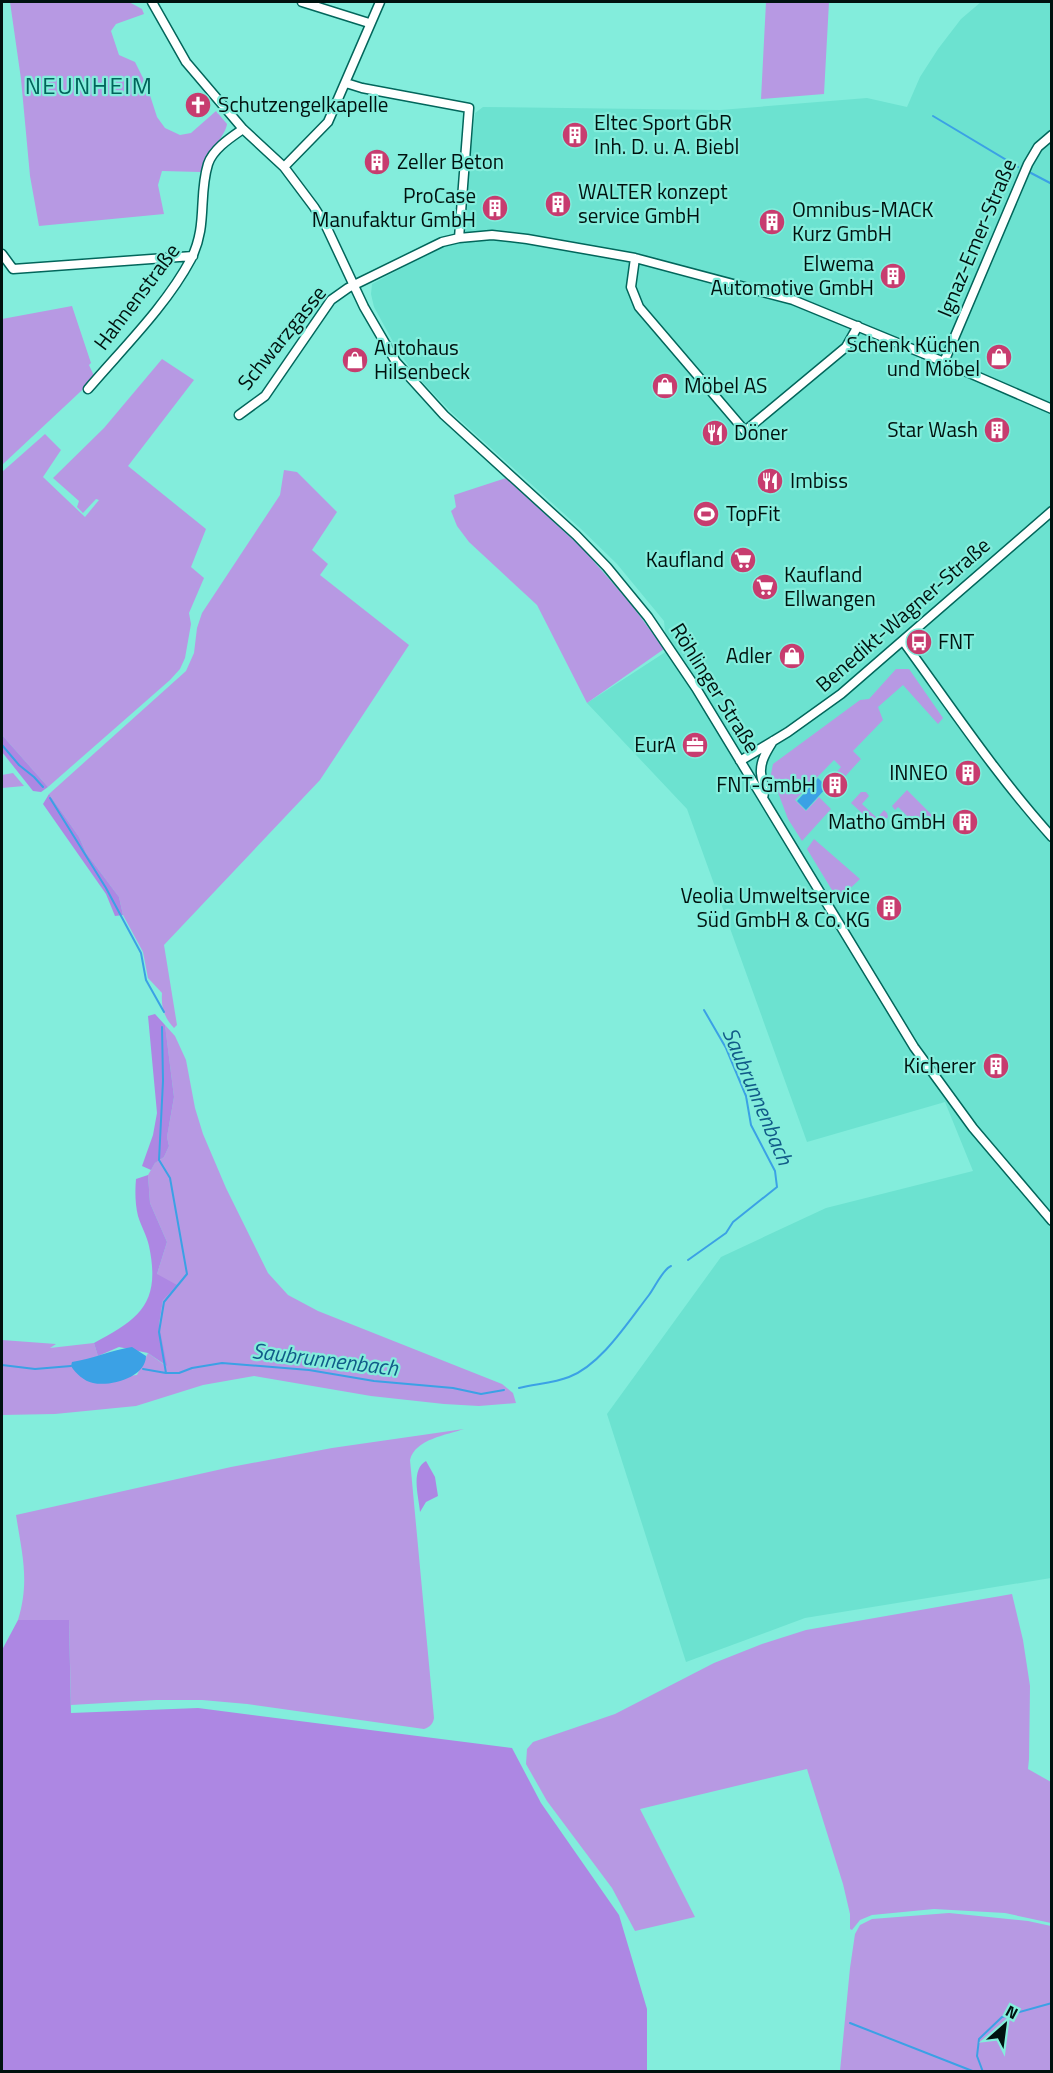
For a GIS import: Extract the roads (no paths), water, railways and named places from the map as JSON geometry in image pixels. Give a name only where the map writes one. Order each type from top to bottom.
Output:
[{"type":"street","name":"Röhlinger Straße","points":[[152,2],[186,62],[243,129],[284,166],[314,207],[326,226],[388,350],[420,390],[444,416],[576,535],[627,590],[675,655],[925,1063],[973,1128],[1052,1221]]},
{"type":"street","points":[[303,2],[369,23]]},
{"type":"street","points":[[284,166],[328,122],[380,2]]},
{"type":"street","points":[[346,83],[469,108],[459,238]]},
{"type":"street","name":"Hahnenstraße","points":[[88,389],[145,323],[185,269],[202,232],[208,163],[221,144],[243,129]]},
{"type":"street","name":"Ignaz-Emer-Straße","points":[[944,362],[1028,164],[1038,147],[1052,135]]},
{"type":"street","name":"Schwarzgasse","points":[[240,415],[265,396],[331,300],[354,285],[442,242],[492,235],[635,258],[792,300],[1052,409]]},
{"type":"street","points":[[2,254],[13,269]]},
{"type":"street","points":[[2,273],[13,269],[78,263],[192,256]]},
{"type":"street","points":[[635,258],[631,287],[639,307],[745,431],[846,347],[858,326]]},
{"type":"street","name":"Benedikt-Wagner-Straße","points":[[740,760],[774,741],[841,694],[1052,511]]},
{"type":"street","points":[[903,641],[989,760],[1029,812],[1052,837]]},
{"type":"street","points":[[763,798],[765,789],[761,778],[762,762],[774,741]]},
{"type":"water","points":[[818,778],[827,787],[806,810],[797,801]]},
{"type":"water","points":[[132,1347],[146,1356],[144,1363],[134,1375],[118,1382],[100,1384],[90,1382],[80,1377],[71,1366],[72,1362]]},
{"type":"waterway","points":[[933,116],[1018,167]]},
{"type":"waterway","points":[[1031,173],[1052,184]]},
{"type":"waterway","points":[[2,745],[19,765],[43,787]]},
{"type":"waterway","points":[[50,798],[106,888],[141,953],[146,980],[164,1012]]},
{"type":"waterway","name":"Saubrunnenbach","points":[[688,1260],[726,1233],[733,1222],[777,1187],[775,1171],[751,1125],[746,1096],[726,1048],[704,1010]]},
{"type":"waterway","points":[[162,1027],[163,1081],[159,1160],[170,1178],[187,1274],[164,1302],[159,1332],[166,1373]]},
{"type":"waterway","name":"Saubrunnenbach","points":[[519,1388],[569,1377],[592,1363],[623,1330],[662,1274],[671,1266]]},
{"type":"waterway","name":"Saubrunnenbach","points":[[143,1369],[179,1373],[192,1368],[222,1363],[309,1370],[374,1381],[453,1388],[481,1394],[504,1390]]},
{"type":"waterway","name":"Saubrunnenbach","points":[[2,1365],[35,1369],[71,1366]]},
{"type":"waterway","points":[[983,2072],[977,2056],[979,2039],[1002,2017],[1052,2003]]},
{"type":"waterway","points":[[850,2023],[975,2072]]},
{"type":"place","name":"Schutzengelkapelle","points":[[198,105]]},
{"type":"place","name":"Eltec Sport GbR Inh. D. u. A. Biebl","points":[[575,135]]},
{"type":"place","name":"Zeller Beton","points":[[377,162]]},
{"type":"place","name":"WALTER konzept service GmbH","points":[[558,204]]},
{"type":"place","name":"ProCase Manufaktur GmbH","points":[[495,208]]},
{"type":"place","name":"Omnibus-MACK Kurz GmbH","points":[[772,222]]},
{"type":"place","name":"Elwema Automotive GmbH","points":[[893,276]]},
{"type":"place","name":"Schenk Küchen und Möbel","points":[[999,357]]},
{"type":"place","name":"Autohaus Hilsenbeck","points":[[355,360]]},
{"type":"place","name":"Möbel AS","points":[[665,386]]},
{"type":"place","name":"Star Wash","points":[[997,430]]},
{"type":"place","name":"Döner","points":[[715,433]]},
{"type":"place","name":"Imbiss","points":[[770,481]]},
{"type":"place","name":"TopFit","points":[[706,514]]},
{"type":"place","name":"Kaufland","points":[[743,560]]},
{"type":"place","name":"Kaufland Ellwangen","points":[[765,587]]},
{"type":"place","name":"FNT","points":[[919,642]]},
{"type":"place","name":"Adler","points":[[792,656]]},
{"type":"place","name":"EurA","points":[[695,745]]},
{"type":"place","name":"INNEO","points":[[968,773]]},
{"type":"place","name":"FNT-GmbH","points":[[835,785]]},
{"type":"place","name":"Matho GmbH","points":[[965,822]]},
{"type":"place","name":"Veolia Umweltservice Süd GmbH & Co. KG","points":[[889,908]]},
{"type":"place","name":"Kicherer","points":[[996,1066]]},
{"type":"district","name":"NEUNHEIM","points":[[89,86]]}]
